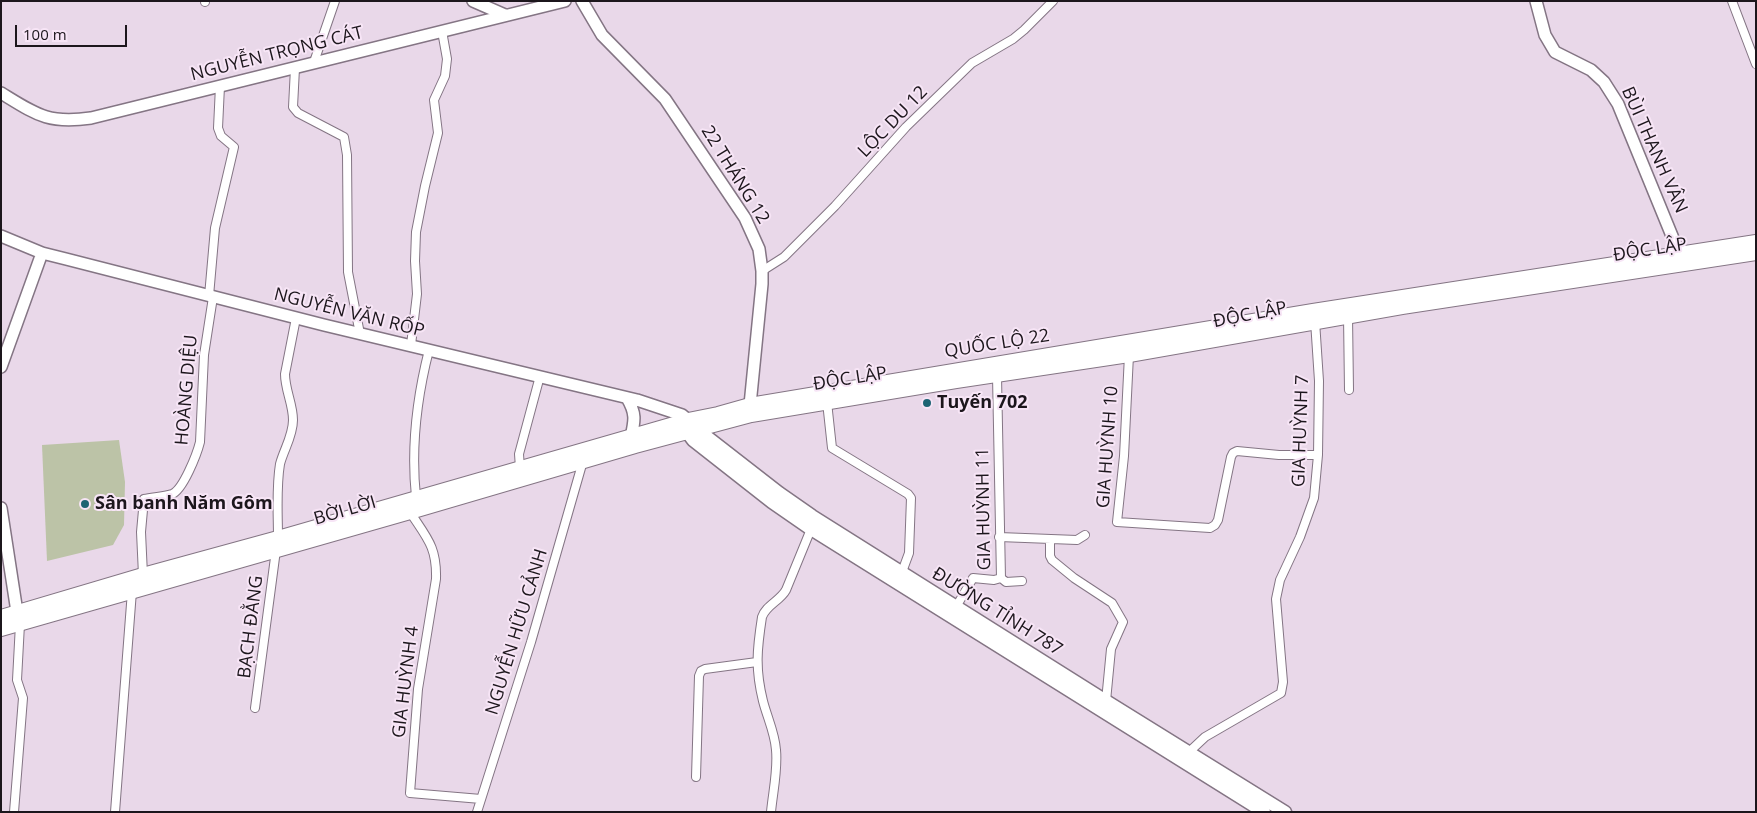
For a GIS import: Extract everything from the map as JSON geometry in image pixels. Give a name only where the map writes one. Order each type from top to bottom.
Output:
[{"type":"highway","name":"ĐỘC LẬP","points":[[750,410],[827,402],[1229,339],[1314,316],[1679,253],[1756,242]]},
{"type":"highway","name":"ĐỘC LẬP","points":[[1314,316],[1348,316],[1756,253]]},
{"type":"highway","name":"QUỐC LỘ 22","points":[[691,427],[718,414],[1314,316]]},
{"type":"highway","name":"BỜI LỜI","points":[[1,617],[19,618],[132,591],[416,497],[631,436],[691,427]]},
{"type":"highway","name":"BỜI LỜI","points":[[1,629],[19,618],[143,575],[410,512],[691,427]]},
{"type":"main road","name":"ĐƯỜNG TỈNH 787","points":[[691,427],[693,440],[811,529],[1264,812]]},
{"type":"main road","name":"ĐƯỜNG TỈNH 787","points":[[691,427],[806,512],[1286,812]]},
{"type":"street","points":[[314,62],[335,1]]},
{"type":"street","points":[[473,1],[505,15]]},
{"type":"street","name":"NGUYỄN TRỌNG CÁT","points":[[1,94],[37,115],[71,121],[92,118],[565,1]]},
{"type":"street","name":"22 THÁNG 12","points":[[582,1],[602,35],[665,99],[753,234],[759,249],[762,284],[750,410]]},
{"type":"street","name":"LỘC DU 12","points":[[762,271],[784,257],[829,213],[906,127],[972,62],[1019,35],[1053,1]]},
{"type":"street","name":"BÙI THANH VÂN","points":[[1536,1],[1545,34],[1555,52],[1591,70],[1604,82],[1618,104],[1679,253]]},
{"type":"street","points":[[1732,1],[1756,64]]},
{"type":"street","points":[[411,345],[417,294],[416,232],[438,133],[434,100],[445,76],[447,59],[442,31]]},
{"type":"street","points":[[295,68],[293,107],[298,113],[344,137],[347,155],[348,272],[360,334]]},
{"type":"street","name":"HOÀNG DIỆU","points":[[143,575],[141,532],[144,499],[173,494],[178,490],[197,454],[200,442],[204,354],[211,297],[215,228],[234,147],[221,136],[218,128],[220,86]]},
{"type":"street","name":"NGUYỄN VĂN RỐP","points":[[1,236],[42,252],[211,297],[627,398],[682,415],[691,427]]},
{"type":"street","points":[[1,367],[42,252]]},
{"type":"street","name":"GIA HUỲNH 7","points":[[1189,752],[1205,737],[1281,693],[1283,682],[1276,599],[1280,580],[1300,537],[1314,498],[1318,455],[1318,381],[1314,316]]},
{"type":"street","points":[[1348,316],[1349,390]]},
{"type":"street","name":"BẠCH ĐẰNG","points":[[255,708],[277,544],[279,474],[291,435],[293,420],[285,383],[285,374],[296,318]]},
{"type":"street","points":[[416,497],[413,470],[416,430],[429,350]]},
{"type":"street","name":"GIA HUỲNH 10","points":[[1129,355],[1124,456],[1117,522],[1210,528],[1218,520],[1233,453],[1237,451],[1271,455],[1318,455]]},
{"type":"street","points":[[520,468],[519,454],[540,376]]},
{"type":"street","name":"GIA HUỲNH 11","points":[[956,607],[973,578],[994,580],[1001,578],[997,376]]},
{"type":"street","points":[[627,398],[633,409],[635,421],[631,436]]},
{"type":"street","points":[[827,402],[832,448],[908,494],[911,498],[909,552],[902,572]]},
{"type":"street","name":"NGUYỄN HỮU CẢNH","points":[[477,812],[531,642],[583,461]]},
{"type":"street","name":"GIA HUỲNH 4","points":[[410,512],[434,550],[437,563],[436,580],[418,689],[410,793],[481,799]]},
{"type":"street","points":[[2,515],[19,618],[17,680],[23,698],[14,812]]},
{"type":"street","points":[[771,812],[776,770],[776,748],[764,703],[757,662],[764,612],[786,590],[811,529]]},
{"type":"street","points":[[999,538],[1076,540],[1086,535]]},
{"type":"street","points":[[1050,539],[1050,556],[1052,560],[1074,578],[1112,603],[1123,622],[1111,649],[1106,701]]},
{"type":"street","points":[[1001,578],[1006,582],[1022,580]]},
{"type":"street","points":[[115,812],[132,591]]},
{"type":"street","points":[[696,777],[699,676],[701,671],[757,662]]},
{"type":"green space","name":"Sân banh Năm Gôm","points":[[119,440],[125,482],[124,525],[113,545],[47,561],[42,445]]},
{"type":"place","name":"Tuyến 702","points":[[927,403]]},
{"type":"place","name":"Sân banh Năm Gôm","points":[[85,504]]}]
